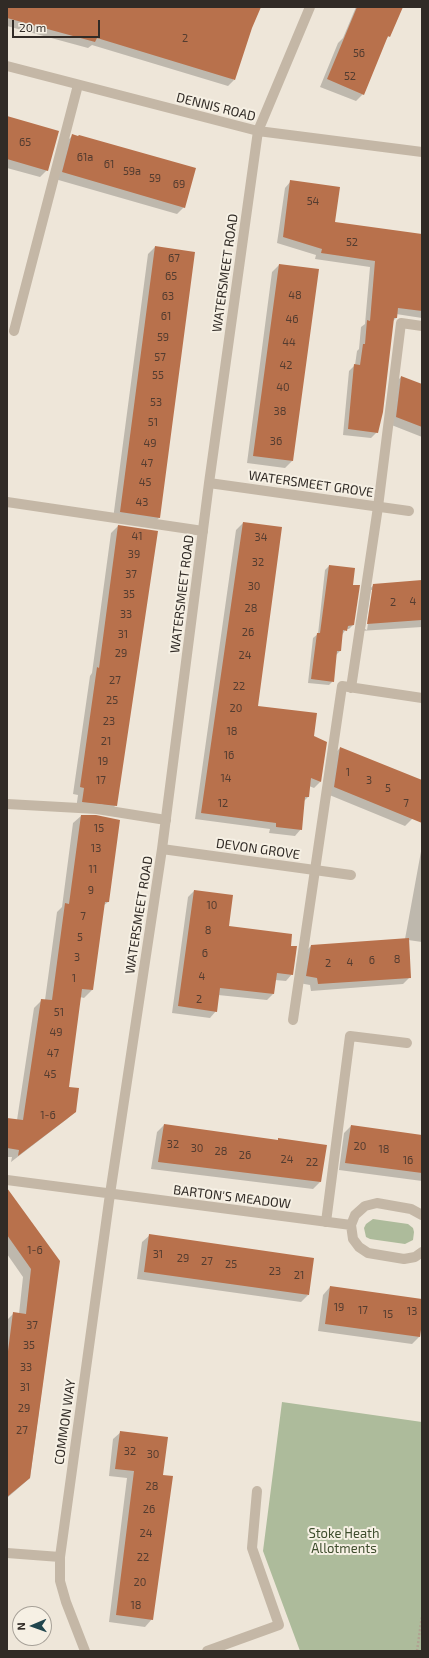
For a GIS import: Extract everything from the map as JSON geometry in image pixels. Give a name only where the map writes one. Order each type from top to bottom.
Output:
[{"type":"street","name":"WATERSMEET ROAD","points":[[110,1194],[162,849],[209,483],[258,131],[310,7]]},
{"type":"street","name":"DENNIS ROAD","points":[[7,66],[258,131],[422,152]]},
{"type":"street","points":[[14,331],[78,85]]},
{"type":"street","points":[[351,688],[378,507],[401,323],[422,326]]},
{"type":"street","name":"WATERSMEET GROVE","points":[[209,483],[409,511]]},
{"type":"street","points":[[7,502],[203,531]]},
{"type":"street","points":[[293,1020],[342,686],[422,698]]},
{"type":"street","points":[[7,804],[97,809],[166,820]]},
{"type":"street","name":"DEVON GROVE","points":[[162,849],[351,875]]},
{"type":"street","points":[[326,1222],[350,1036],[407,1043]]},
{"type":"street","name":"BARTON'S MEADOW","points":[[7,1180],[351,1225]]},
{"type":"street","name":"COMMON WAY","points":[[85,1651],[66,1602],[60,1581],[60,1557],[110,1194]]},
{"type":"street","points":[[422,1215],[412,1209],[377,1203],[365,1206],[355,1215],[351,1225],[353,1239],[359,1247],[368,1253],[404,1259],[415,1257],[422,1252]]},
{"type":"street","points":[[207,1651],[278,1625],[252,1548],[257,1491]]},
{"type":"street","points":[[7,1553],[60,1557]]},
{"type":"path","points":[[417,1651],[422,1616]]},
{"type":"green space","points":[[373,1219],[408,1224],[413,1228],[413,1240],[405,1244],[370,1239],[366,1237],[364,1228],[366,1224]]},
{"type":"green space","name":"Stoke Heath Allotments","points":[[282,1402],[422,1422],[422,1651],[300,1651],[263,1551]]},
{"type":"building","points":[[7,7],[261,7],[252,28],[235,80],[97,38],[95,42],[7,18]]},
{"type":"building","points":[[357,7],[403,7],[390,37],[388,36],[364,95],[327,79]]},
{"type":"building","points":[[7,116],[59,131],[48,171],[7,159]]},
{"type":"building","points":[[72,134],[196,168],[185,208],[62,172]]},
{"type":"building","points":[[290,180],[340,187],[335,222],[422,234],[422,311],[398,308],[397,318],[394,318],[383,412],[378,433],[348,429],[354,364],[360,365],[363,344],[365,344],[367,320],[370,321],[375,261],[321,253],[322,249],[283,237]]},
{"type":"building","points":[[155,246],[195,252],[160,518],[120,512]]},
{"type":"building","points":[[279,264],[319,269],[293,461],[253,456]]},
{"type":"building","points":[[401,376],[422,384],[422,427],[396,417]]},
{"type":"building","points":[[243,522],[282,527],[258,706],[317,713],[314,736],[327,742],[321,782],[311,778],[309,797],[305,797],[302,830],[276,827],[276,823],[201,813]]},
{"type":"building","points":[[118,525],[158,531],[117,806],[82,802],[84,788],[80,787],[97,667],[99,668]]},
{"type":"building","points":[[329,565],[355,568],[353,585],[360,585],[354,625],[348,626],[347,631],[343,630],[341,651],[337,651],[334,682],[311,679],[317,633],[320,633]]},
{"type":"building","points":[[422,580],[422,620],[367,624],[373,584]]},
{"type":"building","points":[[340,747],[422,780],[422,823],[334,787]]},
{"type":"building","points":[[81,815],[96,815],[120,820],[109,902],[105,902],[93,990],[82,989],[69,1087],[79,1088],[76,1112],[18,1156],[19,1150],[7,1148],[7,1118],[23,1120],[41,999],[52,1000],[65,903],[69,904]]},
{"type":"building","points":[[194,890],[233,895],[229,926],[292,934],[291,946],[297,946],[293,975],[277,973],[274,994],[220,988],[217,1012],[178,1006]]},
{"type":"building","points":[[409,938],[411,978],[318,984],[317,978],[306,976],[311,945]]},
{"type":"building","points":[[164,1124],[278,1140],[278,1138],[327,1145],[321,1182],[158,1162]]},
{"type":"building","points":[[351,1125],[422,1135],[422,1173],[345,1163]]},
{"type":"building","points":[[7,1188],[60,1261],[30,1478],[7,1497],[7,1359],[13,1312],[26,1314],[31,1269],[7,1235]]},
{"type":"building","points":[[149,1234],[314,1258],[309,1295],[144,1272]]},
{"type":"building","points":[[330,1286],[422,1299],[422,1322],[420,1337],[325,1324]]},
{"type":"building","points":[[120,1431],[168,1437],[163,1475],[173,1476],[153,1620],[116,1615],[134,1471],[115,1469]]}]
